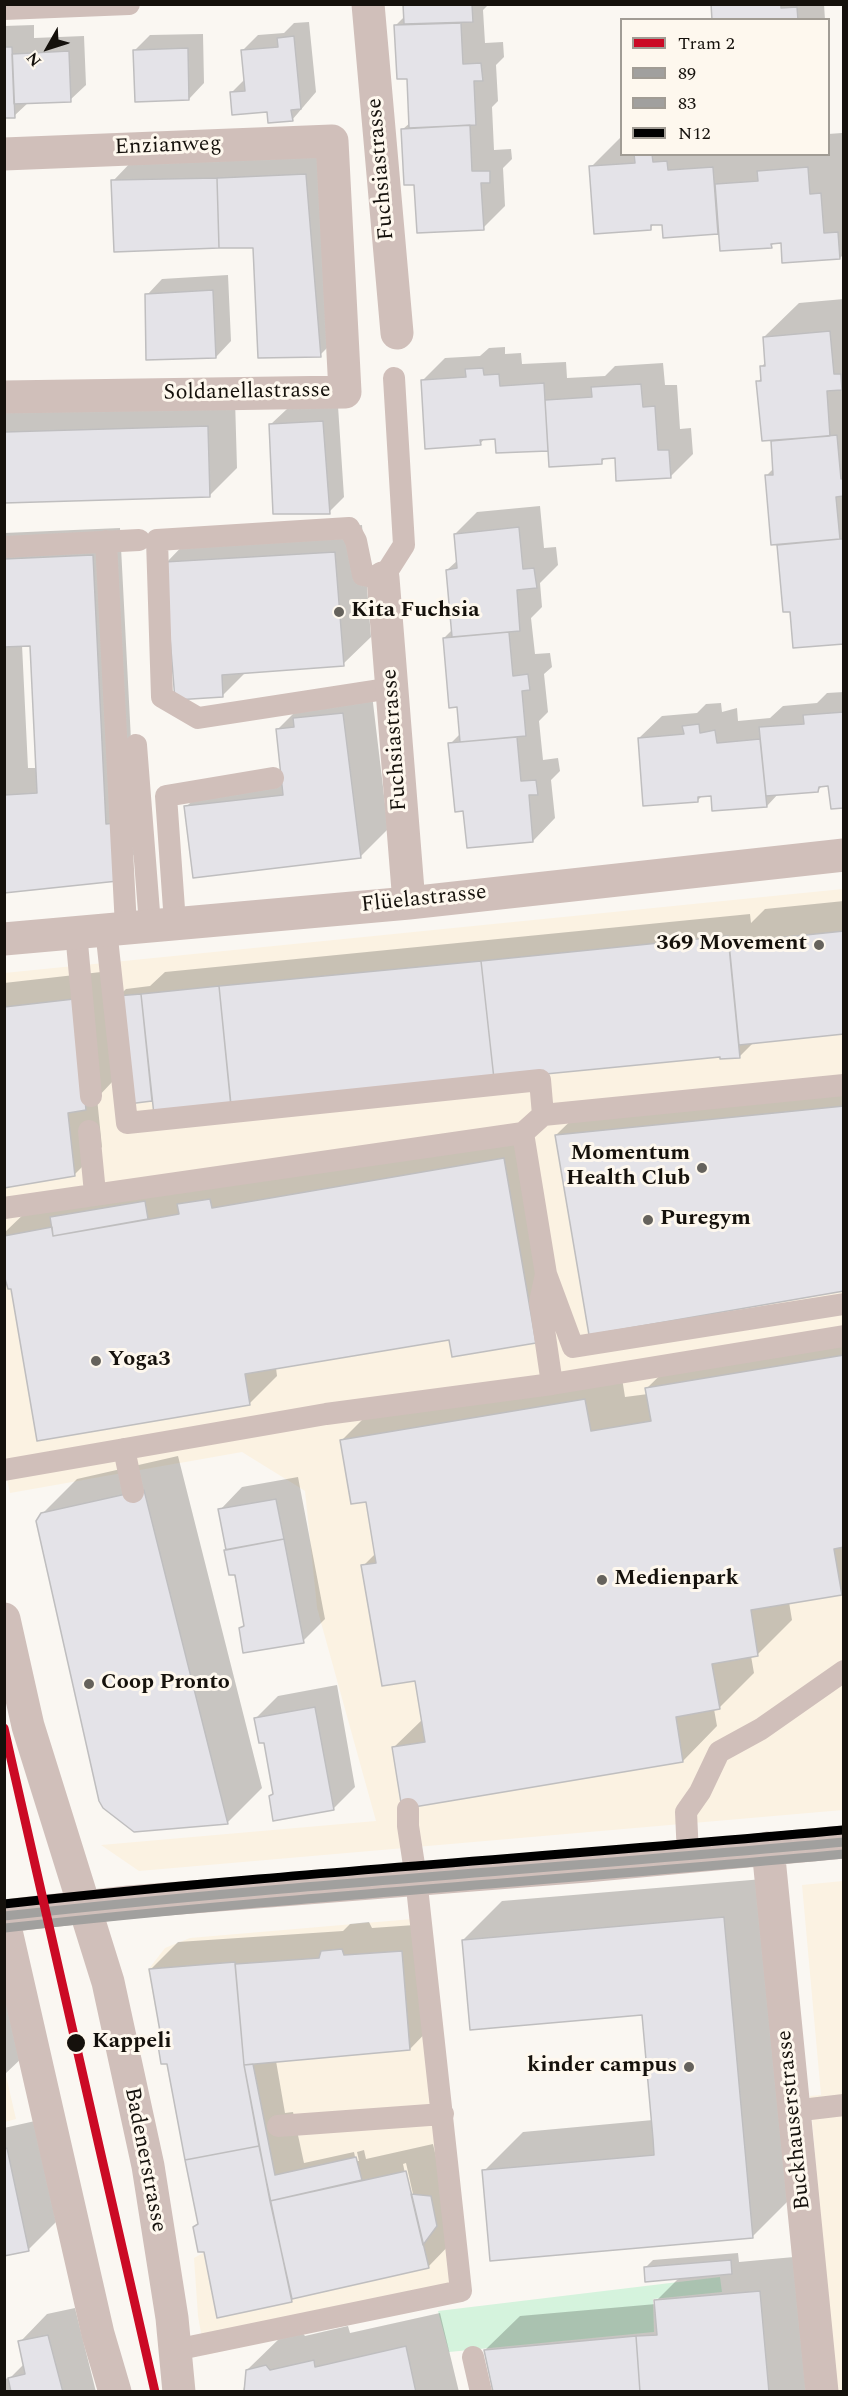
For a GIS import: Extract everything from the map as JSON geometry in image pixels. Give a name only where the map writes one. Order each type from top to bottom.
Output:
[{"type":"street","name":"Fuchsiastrasse","points":[[368,4],[397,333]]},
{"type":"street","name":"Enzianweg","points":[[4,154],[332,141]]},
{"type":"street","name":"Soldanellastrasse","points":[[4,397],[345,392],[332,141]]},
{"type":"street","name":"Fuchsiastrasse","points":[[383,578],[409,903]]},
{"type":"street","name":"Flüelastrasse","points":[[4,939],[409,903],[843,855]]},
{"type":"street","name":"Badenerstrasse","points":[[4,1619],[28,1726],[108,1982],[148,2166],[179,2391]]},
{"type":"street","points":[[4,1916],[83,1907],[843,1842]]},
{"type":"street","name":"Buckhauserstrasse","points":[[768,1848],[793,2111],[809,2240],[822,2391]]},
{"type":"street","points":[[4,1922],[98,2334],[115,2391]]},
{"type":"lane","points":[[4,9],[129,4]]},
{"type":"lane","points":[[392,688],[198,718],[162,697],[157,540],[349,528],[356,541],[363,575],[383,578],[404,545],[394,378]]},
{"type":"lane","points":[[4,547],[139,540]]},
{"type":"lane","points":[[106,541],[127,927]]},
{"type":"lane","points":[[136,745],[127,927],[127,1123],[540,1080],[543,1115]]},
{"type":"lane","points":[[91,1096],[127,927],[166,796],[273,778]]},
{"type":"lane","points":[[4,1208],[95,1193],[523,1133],[543,1115],[843,1084]]},
{"type":"lane","points":[[89,1131],[95,1193]]},
{"type":"lane","points":[[523,1133],[546,1274],[573,1347],[843,1304]]},
{"type":"lane","points":[[546,1274],[540,1302],[552,1384]]},
{"type":"lane","points":[[4,1470],[326,1414],[552,1384],[843,1336]]},
{"type":"lane","points":[[124,1449],[133,1492]]},
{"type":"lane","points":[[688,1856],[686,1812],[700,1792],[719,1752],[761,1729],[843,1671]]},
{"type":"lane","points":[[175,2350],[461,2291],[443,2114],[408,1826],[408,1809]]},
{"type":"lane","points":[[793,2111],[843,2105]]},
{"type":"lane","points":[[278,2126],[443,2114]]},
{"type":"lane","points":[[472,2357],[481,2391]]},
{"type":"shaded area","points":[[843,889],[843,1810],[139,1871],[101,1845],[376,1821],[317,1608],[305,1491],[242,1452],[10,1493],[4,1466],[4,973]]},
{"type":"shaded area","points":[[843,1881],[843,2391],[835,2391],[810,2096],[821,2095],[802,1885]]},
{"type":"shaded area","points":[[424,1918],[457,2299],[205,2355],[198,2316],[194,2258],[203,2253],[148,1970],[165,1948],[190,1938]]},
{"type":"shaded area","points":[[4,2067],[16,2119],[5,2122],[4,2122]]},
{"type":"green space","points":[[720,2277],[722,2292],[653,2299],[654,2332],[449,2352],[438,2311]]},
{"type":"building","points":[[403,4],[472,4],[473,22],[404,24]]},
{"type":"building","points":[[711,4],[781,4],[781,8],[797,7],[798,18],[712,18]]},
{"type":"building","points":[[461,23],[463,64],[481,63],[483,81],[474,81],[476,125],[409,128],[407,79],[397,79],[394,25]]},
{"type":"building","points":[[294,36],[301,109],[291,110],[293,121],[268,123],[267,112],[232,115],[230,92],[245,91],[241,50],[278,47],[277,38]]},
{"type":"building","points":[[4,47],[12,47],[15,118],[4,118]]},
{"type":"building","points":[[188,48],[189,100],[135,102],[133,50]]},
{"type":"building","points":[[69,51],[71,102],[14,104],[12,54]]},
{"type":"building","points":[[470,125],[472,171],[490,171],[490,183],[481,183],[484,230],[417,233],[414,185],[404,185],[401,129]]},
{"type":"building","points":[[634,156],[652,156],[653,162],[667,161],[668,170],[713,167],[718,234],[663,238],[662,225],[651,225],[651,230],[594,234],[589,166],[635,163]]},
{"type":"building","points":[[808,167],[810,194],[821,193],[824,233],[838,232],[840,259],[782,263],[781,243],[771,244],[772,248],[720,251],[715,184],[758,181],[757,171]]},
{"type":"building","points":[[306,174],[321,357],[258,358],[253,248],[219,248],[217,178]]},
{"type":"building","points":[[217,178],[219,248],[114,252],[111,180]]},
{"type":"building","points":[[213,290],[216,358],[146,360],[145,294]]},
{"type":"building","points":[[830,331],[834,374],[841,374],[842,390],[827,391],[830,436],[762,441],[756,381],[761,381],[760,366],[765,366],[763,337]]},
{"type":"building","points":[[483,368],[484,375],[499,374],[500,386],[544,383],[548,451],[496,453],[495,439],[480,440],[481,445],[425,449],[421,380],[466,377],[465,369]]},
{"type":"building","points":[[641,384],[643,407],[655,406],[658,450],[669,450],[671,478],[616,481],[615,458],[602,459],[602,464],[549,467],[545,400],[592,397],[591,387]]},
{"type":"building","points":[[323,421],[330,514],[273,514],[269,424]]},
{"type":"building","points":[[208,426],[210,497],[4,503],[4,432]]},
{"type":"building","points":[[837,435],[841,479],[844,478],[844,496],[836,497],[840,539],[771,545],[765,475],[773,475],[771,441]]},
{"type":"building","points":[[519,527],[523,569],[534,568],[537,588],[517,590],[520,631],[452,637],[446,570],[457,568],[454,534]]},
{"type":"building","points":[[844,539],[844,644],[793,648],[790,612],[783,612],[777,545]]},
{"type":"building","points":[[335,552],[344,666],[222,675],[223,697],[175,700],[164,562]]},
{"type":"building","points":[[93,555],[106,824],[115,823],[118,881],[4,893],[4,795],[37,793],[30,646],[4,647],[4,559]]},
{"type":"building","points":[[509,632],[513,676],[528,674],[530,690],[522,691],[526,736],[460,742],[457,707],[449,708],[443,638]]},
{"type":"building","points":[[844,712],[844,808],[831,809],[828,786],[819,787],[818,792],[766,796],[759,727],[804,724],[803,715]]},
{"type":"building","points":[[343,713],[361,858],[193,878],[184,806],[283,795],[276,729],[294,727],[293,718]]},
{"type":"building","points":[[699,724],[700,733],[715,730],[717,743],[760,739],[767,807],[712,811],[711,796],[698,797],[698,802],[643,806],[638,738],[684,734],[682,726]]},
{"type":"building","points":[[517,737],[521,781],[536,780],[538,795],[529,795],[533,842],[467,848],[463,811],[455,812],[448,743]]},
{"type":"building","points":[[844,931],[844,1034],[739,1045],[729,943]]},
{"type":"building","points":[[728,936],[740,1058],[720,1059],[720,1057],[494,1079],[481,961]]},
{"type":"building","points":[[481,961],[494,1079],[231,1105],[219,986]]},
{"type":"building","points":[[219,986],[231,1107],[154,1115],[141,994]]},
{"type":"building","points":[[141,994],[152,1101],[128,1104],[116,996]]},
{"type":"building","points":[[74,999],[86,1110],[68,1113],[75,1176],[4,1188],[4,1007]]},
{"type":"building","points":[[844,1106],[844,1291],[589,1335],[555,1135]]},
{"type":"building","points":[[504,1158],[536,1343],[452,1357],[449,1340],[245,1374],[250,1405],[37,1441],[11,1289],[8,1289],[4,1275],[4,1236],[52,1227],[53,1236],[179,1214],[177,1204],[210,1199],[212,1208]]},
{"type":"building","points":[[145,1201],[148,1219],[53,1236],[50,1217]]},
{"type":"building","name":"Medienpark","points":[[844,1355],[844,1547],[834,1549],[842,1595],[751,1610],[758,1656],[712,1664],[720,1709],[676,1717],[683,1762],[402,1809],[392,1747],[425,1742],[415,1681],[382,1686],[361,1565],[376,1563],[366,1502],[351,1504],[340,1440],[585,1399],[591,1431],[651,1421],[645,1388]]},
{"type":"building","points":[[144,1490],[228,1824],[134,1832],[103,1808],[99,1801],[36,1521],[41,1513]]},
{"type":"building","points":[[276,1499],[284,1539],[226,1550],[218,1509]]},
{"type":"building","points":[[284,1539],[304,1643],[243,1653],[239,1628],[244,1626],[235,1575],[229,1575],[224,1550]]},
{"type":"building","points":[[315,1707],[334,1810],[273,1821],[269,1796],[273,1794],[264,1743],[259,1743],[254,1718]]},
{"type":"building","points":[[724,1917],[753,2238],[490,2261],[482,2170],[654,2155],[653,2139],[642,2015],[470,2030],[462,1940]]},
{"type":"building","points":[[342,1949],[344,1955],[402,1951],[410,2050],[244,2065],[235,1964],[319,1958],[321,1951]]},
{"type":"building","points":[[235,1962],[244,2065],[259,2146],[185,2160],[167,2064],[161,2064],[157,2039],[161,2037],[149,1969]]},
{"type":"building","points":[[253,2064],[275,2175],[356,2157],[362,2180],[270,2201],[244,2065]]},
{"type":"building","points":[[259,2146],[292,2302],[217,2318],[204,2252],[198,2252],[193,2227],[198,2224],[185,2160]]},
{"type":"building","points":[[7,2148],[29,2251],[4,2256],[4,2149]]},
{"type":"building","points":[[406,2171],[429,2268],[292,2299],[270,2201]]},
{"type":"building","points":[[411,2194],[431,2196],[437,2226],[423,2245]]},
{"type":"building","points":[[731,2260],[732,2274],[645,2282],[644,2267]]},
{"type":"building","points":[[760,2291],[769,2392],[640,2392],[636,2336],[657,2335],[654,2300]]},
{"type":"building","points":[[48,2335],[63,2392],[11,2392],[8,2378],[25,2374],[18,2341]]},
{"type":"building","points":[[636,2336],[640,2392],[493,2392],[484,2350]]},
{"type":"building","points":[[406,2346],[416,2392],[244,2392],[246,2370],[266,2365],[270,2370],[314,2360],[315,2367]]},
{"type":"tram line","name":"2","points":[[4,1728],[155,2392]]},
{"type":"transit line","name":"N12","points":[[4,1904],[214,1883],[843,1830]]},
{"type":"transit line","name":"89","points":[[4,1916],[214,1895],[844,1842]]},
{"type":"transit line","name":"83","points":[[5,1928],[214,1907],[844,1854]]},
{"type":"place","name":"Kita Fuchsia","points":[[339,612]]},
{"type":"place","name":"369 Movement","points":[[819,945]]},
{"type":"place","name":"Momentum Health Club","points":[[702,1168]]},
{"type":"place","name":"Puregym","points":[[648,1220]]},
{"type":"place","name":"Yoga3","points":[[96,1361]]},
{"type":"place","name":"Medienpark","points":[[602,1580]]},
{"type":"place","name":"Coop Pronto","points":[[89,1684]]},
{"type":"place","name":"Kappeli","points":[[76,2043]]},
{"type":"place","name":"kinder campus","points":[[689,2067]]}]
